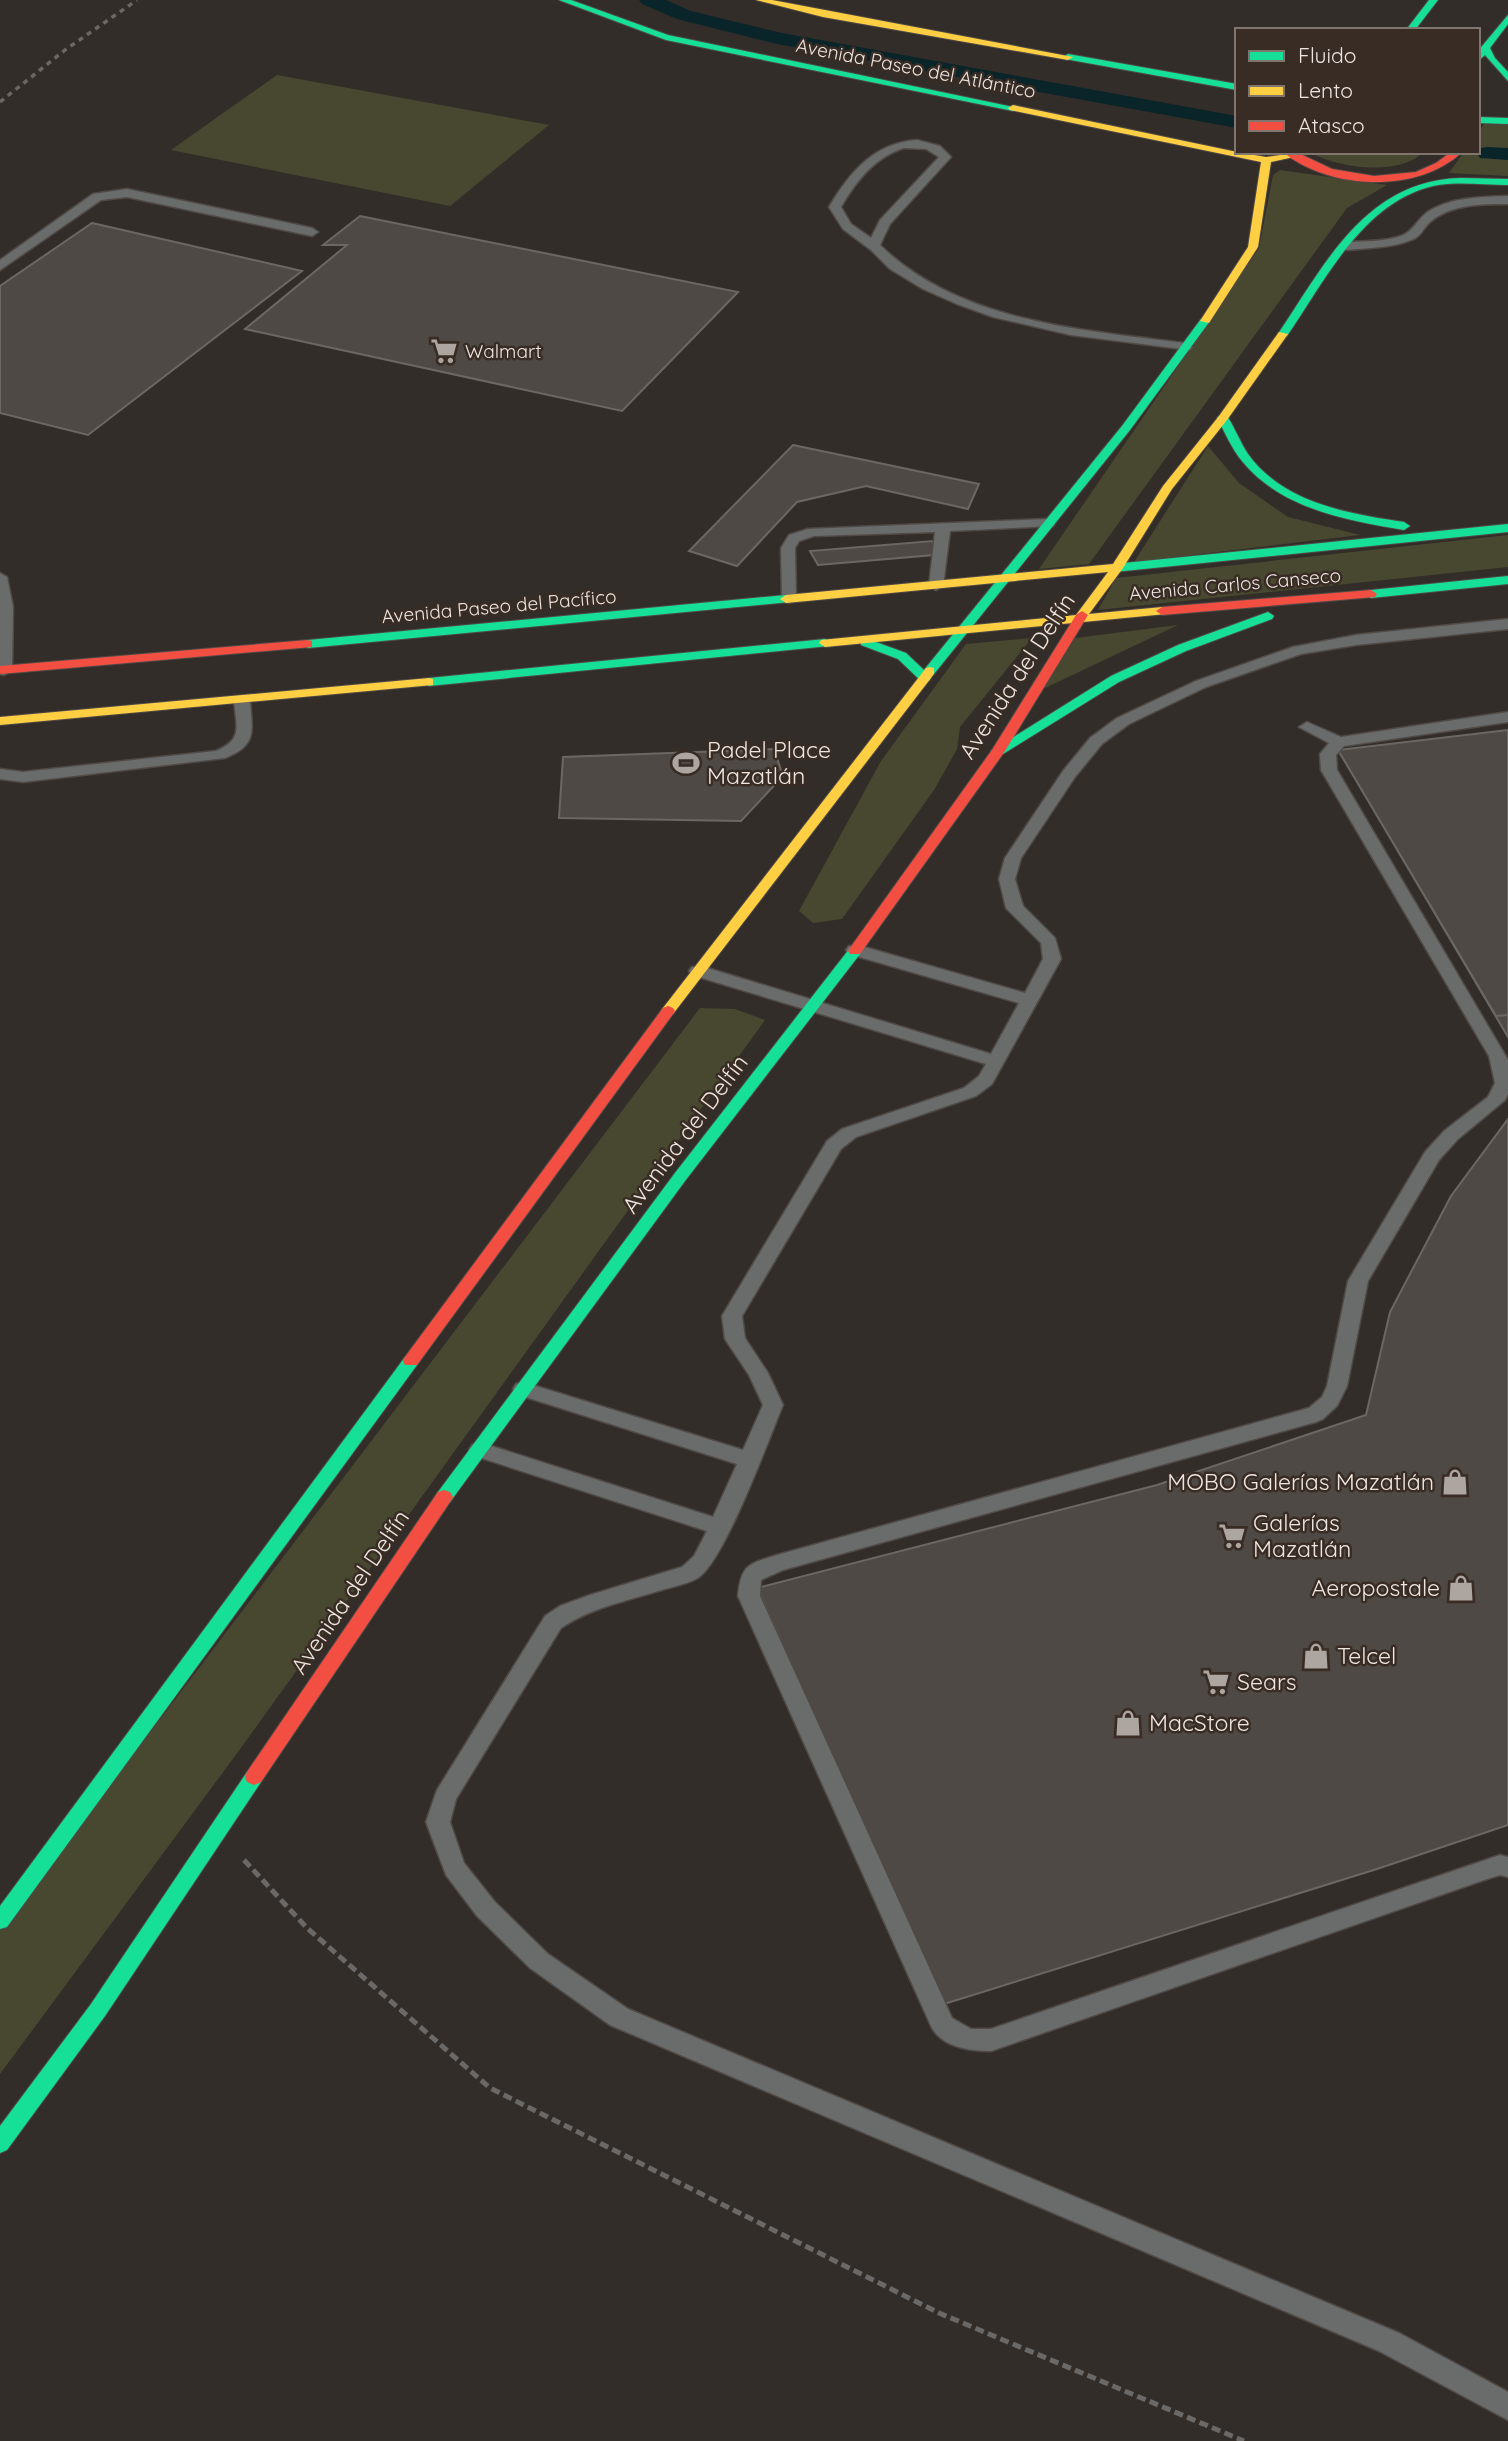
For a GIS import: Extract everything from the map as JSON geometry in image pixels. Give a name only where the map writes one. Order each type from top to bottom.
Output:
[{"type":"street","name":"Avenida Paseo del Atlántico","points":[[563,0],[666,37],[1235,154]]},
{"type":"street","name":"Avenida Paseo del Atlántico","points":[[760,0],[823,14],[1235,87]]},
{"type":"street","points":[[1412,28],[1434,0]]},
{"type":"street","points":[[1508,18],[1482,53],[1508,78]]},
{"type":"street","points":[[1480,120],[1508,121]]},
{"type":"street","name":"Avenida Paseo del Atlántico","points":[[1237,154],[1266,160]]},
{"type":"street","points":[[0,1921],[698,971],[1002,579],[1126,428],[1222,298],[1253,247],[1266,160],[1289,154],[1326,171],[1348,176],[1508,182]]},
{"type":"street","points":[[1425,179],[1452,160],[1456,154]]},
{"type":"street","name":"Avenida del Delfín","points":[[0,2143],[98,2010],[418,1532],[812,1005],[887,909],[998,751],[1079,618],[1117,568],[1167,488],[1223,418],[1361,224],[1399,192],[1425,179]]},
{"type":"street","points":[[1223,418],[1249,463],[1269,481],[1297,497],[1351,516],[1382,523],[1458,532]]},
{"type":"street","name":"Avenida Carlos Canseco","points":[[1002,579],[1508,528]]},
{"type":"street","name":"Avenida Paseo del Pacífico","points":[[2,670],[264,649],[1002,579]]},
{"type":"street","name":"Avenida Carlos Canseco","points":[[965,630],[1079,618],[1316,600],[1508,580]]},
{"type":"street","points":[[998,751],[1073,702],[1130,671],[1198,641],[1316,600]]},
{"type":"street","points":[[0,721],[965,630]]},
{"type":"street","points":[[859,640],[902,656],[913,663],[925,678]]},
{"type":"lane","points":[[873,245],[884,223],[945,157],[940,150],[926,145],[902,143],[882,151],[846,188],[835,207],[840,222],[873,245],[891,264],[924,284],[978,309],[1083,334],[1185,347]]},
{"type":"lane","points":[[0,266],[97,197],[109,194],[127,193],[312,232]]},
{"type":"lane","points":[[1347,246],[1402,239],[1413,235],[1426,219],[1442,210],[1470,202],[1508,200]]},
{"type":"lane","points":[[789,599],[788,548],[794,538],[813,532],[1048,523]]},
{"type":"lane","points":[[936,586],[943,527]]},
{"type":"lane","points":[[0,577],[6,607],[2,670]]},
{"type":"lane","points":[[1508,624],[1356,640],[1298,650],[1201,684],[1123,721],[1096,741],[1069,774],[1013,858],[1007,879],[1015,908],[1049,942],[1052,959],[986,1080],[970,1092],[849,1133],[834,1145],[732,1316],[735,1339],[758,1373],[773,1405],[702,1562],[689,1573],[598,1601],[568,1612],[553,1622],[445,1797],[438,1822],[454,1868],[486,1909],[539,1961],[619,2017],[1389,2342],[1508,2407]]},
{"type":"lane","points":[[0,774],[23,777],[219,755],[236,748],[244,737],[242,700]]},
{"type":"lane","points":[[1307,727],[1339,742],[1508,717]]},
{"type":"lane","points":[[1339,742],[1328,754],[1329,770],[1498,1056],[1504,1083],[1496,1100],[1451,1135],[1432,1156],[1358,1281],[1337,1386],[1330,1401],[1316,1414],[777,1563],[751,1575],[748,1596],[943,2026],[968,2040],[991,2040],[1484,1870],[1500,1865],[1508,1867]]},
{"type":"lane","points":[[855,950],[1029,1000]]},
{"type":"lane","points":[[698,971],[995,1061]]},
{"type":"lane","points":[[523,1389],[748,1460]]},
{"type":"lane","points":[[479,1450],[720,1527]]},
{"type":"path","points":[[216,1831],[307,1928],[490,2088],[939,2313],[1244,2441]]},
{"type":"green space","points":[[277,75],[549,125],[450,206],[171,150]]},
{"type":"green space","points":[[1485,123],[1508,124],[1508,176],[1449,173],[1463,154],[1480,154],[1480,129]]},
{"type":"green space","points":[[1314,154],[1420,154],[1399,165],[1384,167],[1351,166]]},
{"type":"green space","points":[[1280,170],[1387,185],[1347,208],[1089,564],[1039,569],[1259,248],[1273,175]]},
{"type":"green space","points":[[1208,446],[1239,483],[1288,517],[1360,535],[1134,562]]},
{"type":"green space","points":[[1508,535],[1508,567],[1098,610],[1116,578]]},
{"type":"green space","points":[[1178,625],[1043,689],[1075,638]]},
{"type":"green space","points":[[1032,638],[960,727],[957,749],[934,790],[842,919],[813,923],[799,911],[881,761],[966,644]]},
{"type":"green space","points":[[700,1008],[735,1009],[765,1020],[238,1752],[0,2074],[0,1930]]},
{"type":"building","points":[[360,216],[738,292],[622,411],[245,329],[347,245],[323,245]]},
{"type":"building","points":[[92,223],[302,271],[88,435],[0,413],[0,286]]},
{"type":"building","points":[[793,445],[979,484],[968,509],[866,486],[797,502],[737,566],[689,551]]},
{"type":"building","points":[[933,541],[934,555],[818,565],[810,551]]},
{"type":"building","points":[[1508,730],[1508,1037],[1338,750]]},
{"type":"building","points":[[1508,730],[1508,1015],[1496,1016],[1338,750]]},
{"type":"building","points":[[774,749],[783,776],[741,821],[559,818],[563,757]]},
{"type":"building","name":"Galerías Mazatlán","points":[[1508,1119],[1508,1825],[1377,1869],[944,2004],[757,1588],[1157,1485],[1366,1415],[1390,1312],[1451,1196]]},
{"type":"waterway","points":[[649,0],[684,15],[777,38],[1235,122]]},
{"type":"waterway","points":[[1488,153],[1508,154]]},
{"type":"railway","points":[[0,102],[65,50],[137,0]]},
{"type":"traffic: fast","points":[[563,0],[666,37],[1013,108]]},
{"type":"traffic: fast","points":[[1412,28],[1434,0]]},
{"type":"traffic: fast","points":[[1480,55],[1508,18]]},
{"type":"traffic: fast","points":[[1486,48],[1491,59],[1508,78]]},
{"type":"traffic: fast","points":[[1068,57],[1235,87]]},
{"type":"traffic: fast","points":[[1480,120],[1508,121]]},
{"type":"traffic: fast","points":[[1283,334],[1346,243],[1386,204],[1408,191],[1433,183],[1508,182]]},
{"type":"traffic: fast","points":[[930,671],[1126,428],[1205,321]]},
{"type":"traffic: fast","points":[[1223,418],[1247,460],[1279,489],[1340,514],[1404,526]]},
{"type":"traffic: fast","points":[[1114,568],[1508,528]]},
{"type":"traffic: fast","points":[[1371,594],[1508,580]]},
{"type":"traffic: fast","points":[[308,644],[786,599]]},
{"type":"traffic: fast","points":[[998,751],[1115,679],[1182,648],[1268,616]]},
{"type":"traffic: fast","points":[[865,642],[902,656],[925,678]]},
{"type":"traffic: fast","points":[[429,682],[825,643]]},
{"type":"traffic: fast","points":[[444,1497],[680,1177],[855,951]]},
{"type":"traffic: fast","points":[[0,1921],[411,1361]]},
{"type":"traffic: fast","points":[[0,2143],[98,2010],[254,1777]]},
{"type":"traffic: slow","points":[[760,0],[823,14],[1068,57]]},
{"type":"traffic: slow","points":[[1013,108],[1235,154]]},
{"type":"traffic: slow","points":[[1237,154],[1266,160],[1291,155]]},
{"type":"traffic: slow","points":[[1205,321],[1253,247],[1266,160]]},
{"type":"traffic: slow","points":[[1082,615],[1117,568],[1167,488],[1223,418],[1283,334]]},
{"type":"traffic: slow","points":[[786,599],[1114,568]]},
{"type":"traffic: slow","points":[[825,643],[1162,611]]},
{"type":"traffic: slow","points":[[668,1011],[930,671]]},
{"type":"traffic: slow","points":[[0,721],[429,682]]},
{"type":"traffic: jam","points":[[1291,154],[1328,171],[1374,179],[1397,179],[1419,174],[1454,154]]},
{"type":"traffic: jam","points":[[1162,611],[1371,594]]},
{"type":"traffic: jam","points":[[855,951],[998,751],[1082,615]]},
{"type":"traffic: jam","points":[[0,670],[308,644]]},
{"type":"traffic: jam","points":[[411,1361],[668,1011]]},
{"type":"traffic: jam","points":[[254,1777],[444,1497]]},
{"type":"place","name":"Walmart","points":[[444,351]]},
{"type":"place","name":"Padel Place Mazatlán","points":[[686,763]]},
{"type":"place","name":"MOBO Galerías Mazatlán","points":[[1455,1482]]},
{"type":"place","name":"Galerías Mazatlán","points":[[1232,1536]]},
{"type":"place","name":"Aeropostale","points":[[1461,1588]]},
{"type":"place","name":"Telcel","points":[[1316,1656]]},
{"type":"place","name":"Sears","points":[[1216,1682]]},
{"type":"place","name":"MacStore","points":[[1128,1723]]}]
